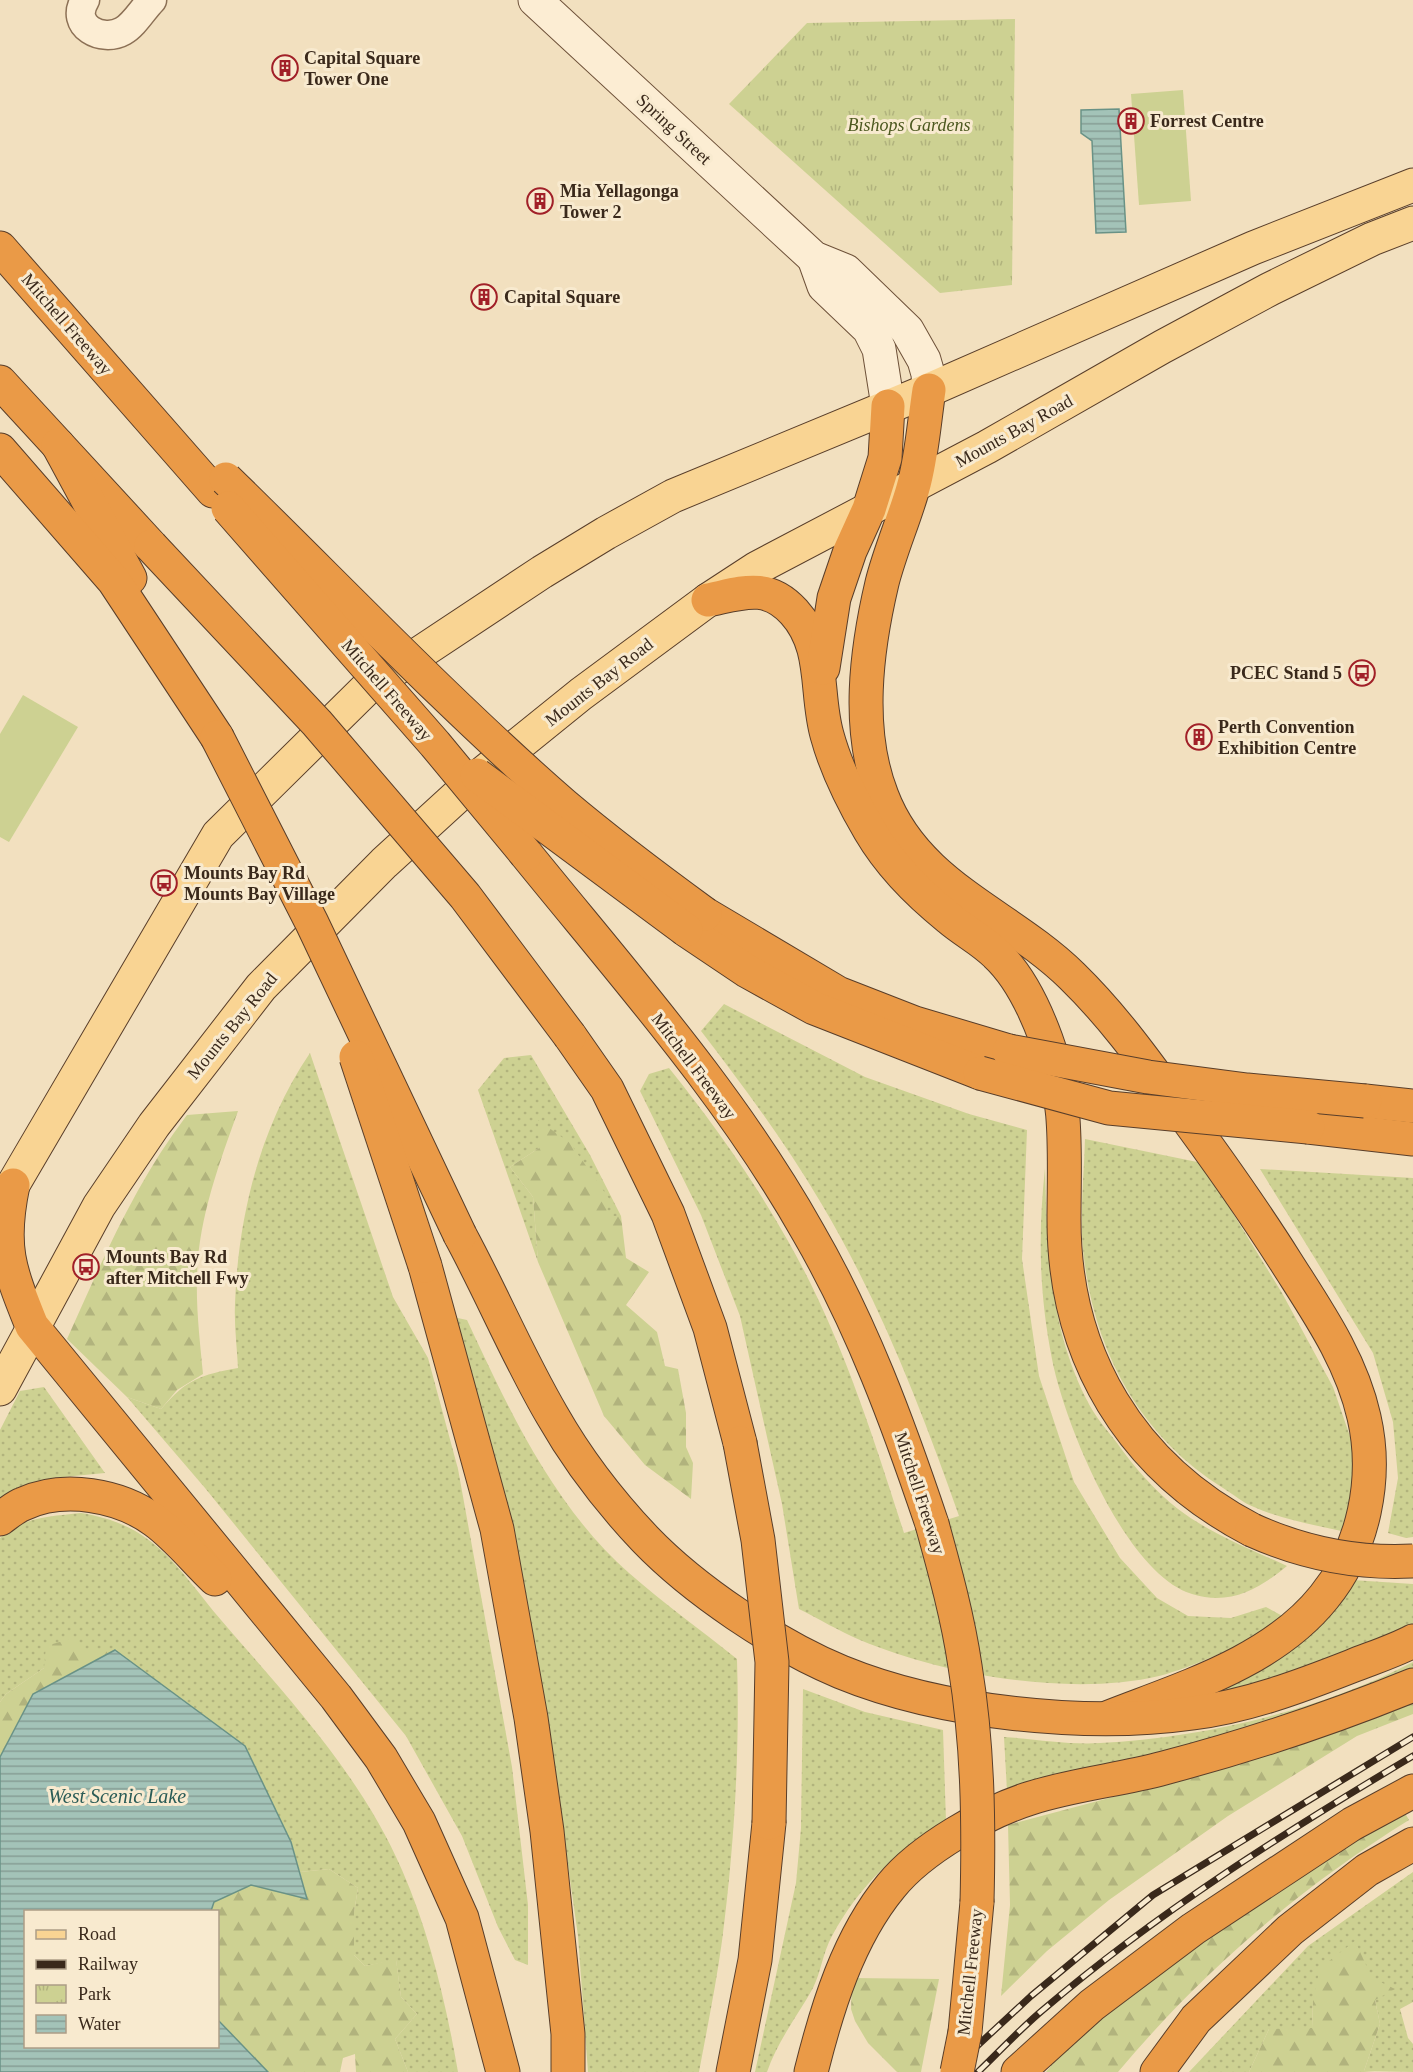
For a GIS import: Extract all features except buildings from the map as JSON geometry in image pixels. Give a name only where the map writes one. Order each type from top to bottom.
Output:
[{"type":"highway","name":"Mitchell Freeway","points":[[0,248],[220,485],[435,744],[698,1069],[766,1164],[807,1230],[876,1366],[932,1524],[957,1621],[970,1702],[978,1788],[977,1902],[965,2032],[957,2072]]},
{"type":"highway","points":[[0,382],[317,723],[465,896],[607,1089],[668,1214],[710,1328],[740,1443],[758,1540],[772,1662],[769,1823],[755,1960],[733,2072]]},
{"type":"highway","points":[[929,390],[914,485],[883,581],[871,636],[867,717],[870,747],[874,770],[892,819],[908,844],[948,884],[983,911],[1041,948],[1114,1019],[1243,1194],[1331,1333],[1357,1391],[1369,1442],[1368,1494],[1353,1547],[1331,1587],[1309,1615],[1281,1638],[1242,1662],[1109,1718]]},
{"type":"highway","points":[[821,682],[834,598],[850,551],[869,509],[886,451],[888,406]]},
{"type":"highway","points":[[58,445],[120,576],[217,737],[312,923],[460,1235],[534,1382],[575,1450],[646,1539],[698,1585],[780,1641],[841,1672],[908,1693],[978,1709],[1043,1716],[1109,1718],[1193,1713],[1290,1690],[1413,1641]]},
{"type":"highway","points":[[0,450],[61,518],[120,576]]},
{"type":"highway","points":[[220,485],[499,745],[632,861],[695,922]]},
{"type":"highway","points":[[708,600],[758,590],[784,602],[804,624],[811,638],[821,682],[826,733],[849,790],[871,833],[895,866],[922,894],[997,954],[1035,1010],[1061,1088],[1065,1139],[1064,1223],[1073,1306],[1082,1338],[1109,1399],[1154,1459],[1178,1482],[1205,1503],[1252,1530],[1284,1544],[1338,1558],[1413,1561]]},
{"type":"highway","points":[[435,744],[695,922],[838,993],[915,1023],[992,1057],[1120,1083],[1308,1127],[1413,1106]]},
{"type":"highway","points":[[312,923],[425,1266],[500,1541],[547,1831],[568,2034],[568,2072]]},
{"type":"highway","points":[[992,1057],[1247,1090],[1364,1117],[1413,1139]]},
{"type":"highway","points":[[6,1196],[5,1252],[32,1326],[336,1697],[381,1758],[419,1822],[462,1918],[503,2072]]},
{"type":"highway","points":[[0,1519],[23,1504],[58,1495],[97,1497],[129,1505],[156,1522],[336,1697]]},
{"type":"highway","points":[[811,2072],[841,1976],[858,1938],[891,1886],[934,1848],[972,1823],[1029,1798],[1073,1786],[1163,1769],[1361,1707],[1413,1685]]},
{"type":"highway","points":[[1018,2072],[1092,2005],[1193,1929],[1352,1824],[1413,1791]]},
{"type":"highway","points":[[1157,2072],[1196,2019],[1290,1930],[1367,1870],[1413,1844]]},
{"type":"main road","name":"Spring Street","points":[[535,0],[814,258],[846,271],[907,330],[924,360],[929,390]]},
{"type":"main road","points":[[6,1196],[218,835],[367,688],[560,561],[673,496],[929,390],[1252,248],[1413,185]]},
{"type":"main road","name":"Mounts Bay Road","points":[[0,1389],[32,1326],[99,1206],[154,1125],[261,987],[384,863],[477,778],[581,693],[708,600],[792,548],[987,447],[1162,347],[1270,289],[1372,239],[1413,223]]},
{"type":"main road","name":"Spring Street","points":[[814,258],[824,286],[869,329],[879,349],[888,406]]},
{"type":"street","points":[[85,0],[81,6],[81,19],[87,29],[99,35],[111,36],[125,30],[152,0]]},
{"type":"green space","name":"Bishops Gardens","points":[[1015,19],[1012,285],[940,293],[729,104],[807,23]]},
{"type":"green space","points":[[1183,90],[1191,201],[1139,205],[1131,94]]},
{"type":"green space","points":[[23,695],[78,727],[9,842],[0,837],[0,734]]},
{"type":"green space","points":[[724,1004],[865,1077],[969,1114],[1027,1130],[1022,1259],[1039,1376],[1074,1482],[1120,1558],[1157,1598],[1188,1616],[1231,1618],[1266,1607],[1288,1619],[1225,1651],[1175,1672],[1124,1682],[1087,1684],[1008,1679],[930,1663],[860,1640],[799,1609],[782,1504],[740,1316],[701,1215],[640,1091],[649,1074],[669,1068],[732,1152],[788,1241],[824,1311],[854,1384],[904,1533],[959,1516],[898,1356],[842,1240],[779,1137],[701,1031]]},
{"type":"green space","points":[[310,1053],[393,1297],[428,1358],[458,1469],[512,1767],[528,1905],[528,1965],[515,1960],[498,1927],[462,1836],[406,1736],[205,1488],[127,1397],[161,1409],[179,1391],[195,1380],[238,1368],[235,1304],[241,1238],[247,1206],[265,1142],[293,1081]]},
{"type":"green space","points":[[531,1055],[590,1155],[621,1216],[605,1216],[539,1148],[510,1167],[533,1197],[538,1262],[478,1090],[504,1058]]},
{"type":"green space","points":[[238,1111],[205,1213],[198,1256],[198,1326],[203,1374],[177,1390],[161,1409],[127,1397],[67,1339],[135,1195],[187,1115]]},
{"type":"green space","points":[[538,1120],[570,1143],[610,1200],[605,1216],[621,1216],[626,1258],[649,1272],[626,1305],[657,1332],[665,1366],[678,1369],[686,1413],[686,1447],[693,1463],[691,1499],[645,1465],[604,1416],[538,1262],[533,1197],[510,1167],[539,1148]]},
{"type":"green space","points":[[1085,1139],[1202,1163],[1282,1293],[1333,1387],[1355,1451],[1353,1489],[1346,1532],[1299,1522],[1242,1501],[1194,1467],[1168,1444],[1127,1390],[1111,1359],[1099,1327],[1084,1258],[1082,1199]]},
{"type":"green space","points":[[1045,1168],[1047,1230],[1053,1290],[1066,1349],[1090,1406],[1138,1470],[1178,1509],[1217,1534],[1287,1566],[1255,1588],[1231,1596],[1206,1597],[1192,1594],[1167,1581],[1144,1558],[1121,1527],[1101,1493],[1070,1419],[1052,1359],[1044,1311],[1041,1264],[1041,1216]]},
{"type":"green space","points":[[1260,1169],[1413,1178],[1413,1537],[1406,1538],[1388,1533],[1398,1478],[1393,1422],[1373,1353]]},
{"type":"green space","points":[[453,1317],[467,1320],[499,1388],[535,1455],[555,1487],[602,1547],[629,1573],[737,1659],[737,1765],[730,1871],[720,1957],[699,2072],[588,2072],[578,1936],[549,1731]]},
{"type":"green space","points":[[44,1387],[105,1473],[53,1478],[0,1501],[0,1430],[20,1391]]},
{"type":"green space","points":[[81,1513],[102,1517],[129,1528],[163,1552],[297,1708],[366,1802],[402,1870],[421,1919],[436,1970],[458,2072],[408,2072],[395,2039],[417,2014],[401,1997],[396,1960],[365,1966],[354,1955],[354,1912],[358,1888],[329,1869],[300,1872],[291,1842],[245,1746],[115,1651],[79,1650],[44,1668],[6,1694],[0,1702],[0,1538],[8,1531],[27,1522]]},
{"type":"green space","points":[[1352,1580],[1413,1584],[1413,1624],[1316,1670],[1196,1698]]},
{"type":"green space","points":[[73,1638],[79,1650],[115,1650],[33,1694],[0,1757],[0,1702],[6,1694],[44,1668],[46,1646]]},
{"type":"green space","points":[[1413,1662],[1413,1673],[1263,1730],[1007,1791],[1004,1737],[1064,1743],[1100,1743],[1180,1735],[1220,1728],[1261,1719],[1340,1694]]},
{"type":"green space","points":[[803,1689],[865,1712],[943,1730],[946,1821],[896,1857],[854,1901],[832,1936],[813,1988],[782,2039],[767,2072],[755,2072],[796,1883],[801,1828]]},
{"type":"green space","points":[[1413,1700],[1413,1714],[1357,1736],[1228,1816],[1109,1900],[1047,1951],[1001,1996],[1010,1905],[1008,1825],[1207,1772]]},
{"type":"green space","points":[[1402,1808],[1409,1820],[1329,1874],[1253,1934],[1183,2000],[1118,2072],[1046,2072],[1051,2066],[1045,2056],[1078,2026]]},
{"type":"green space","points":[[329,1869],[358,1888],[354,1912],[354,1955],[365,1966],[396,1959],[401,1997],[417,2014],[395,2039],[408,2072],[356,2072],[355,2054],[343,2058],[340,2072],[268,2072],[219,2021],[219,1910],[212,1910],[214,1902],[251,1885],[307,1899],[300,1872]]},
{"type":"green space","points":[[1413,1872],[1413,2002],[1400,2009],[1408,2038],[1413,2044],[1413,2072],[1364,2071],[1380,2024],[1375,2000],[1313,2000],[1312,2029],[1269,2029],[1249,2072],[1189,2072],[1308,1946]]},
{"type":"green space","points":[[1355,1941],[1372,1978],[1395,1989],[1375,2000],[1380,2024],[1364,2071],[1375,2072],[1249,2072],[1269,2029],[1312,2028],[1313,2000],[1320,1968]]},
{"type":"green space","points":[[852,1978],[939,1979],[921,2072],[897,2072],[868,2043],[851,2009]]},
{"type":"water","points":[[1119,109],[1126,232],[1096,233],[1092,141],[1081,133],[1081,110]]},
{"type":"water","name":"West Scenic Lake","points":[[115,1650],[245,1746],[291,1842],[307,1899],[251,1885],[214,1902],[211,1910],[24,1910],[24,2048],[219,2048],[219,2021],[268,2072],[0,2072],[0,1757],[33,1694]]},
{"type":"railway","points":[[949,2072],[1031,1996],[1153,1895],[1413,1737]]},
{"type":"railway","points":[[978,2072],[1035,2016],[1087,1973],[1177,1906],[1317,1814],[1413,1756]]},
{"type":"place","name":"Capital Square Tower One","points":[[285,68]]},
{"type":"place","name":"Forrest Centre","points":[[1131,121]]},
{"type":"place","name":"Mia Yellagonga Tower 2","points":[[540,201]]},
{"type":"place","name":"Capital Square","points":[[484,297]]},
{"type":"place","name":"PCEC Stand 5","points":[[1362,673]]},
{"type":"place","name":"Perth Convention Exhibition Centre","points":[[1199,737]]},
{"type":"place","name":"Mounts Bay Rd Mounts Bay Village","points":[[164,883]]},
{"type":"place","name":"Mounts Bay Rd after Mitchell Fwy","points":[[86,1267]]}]
